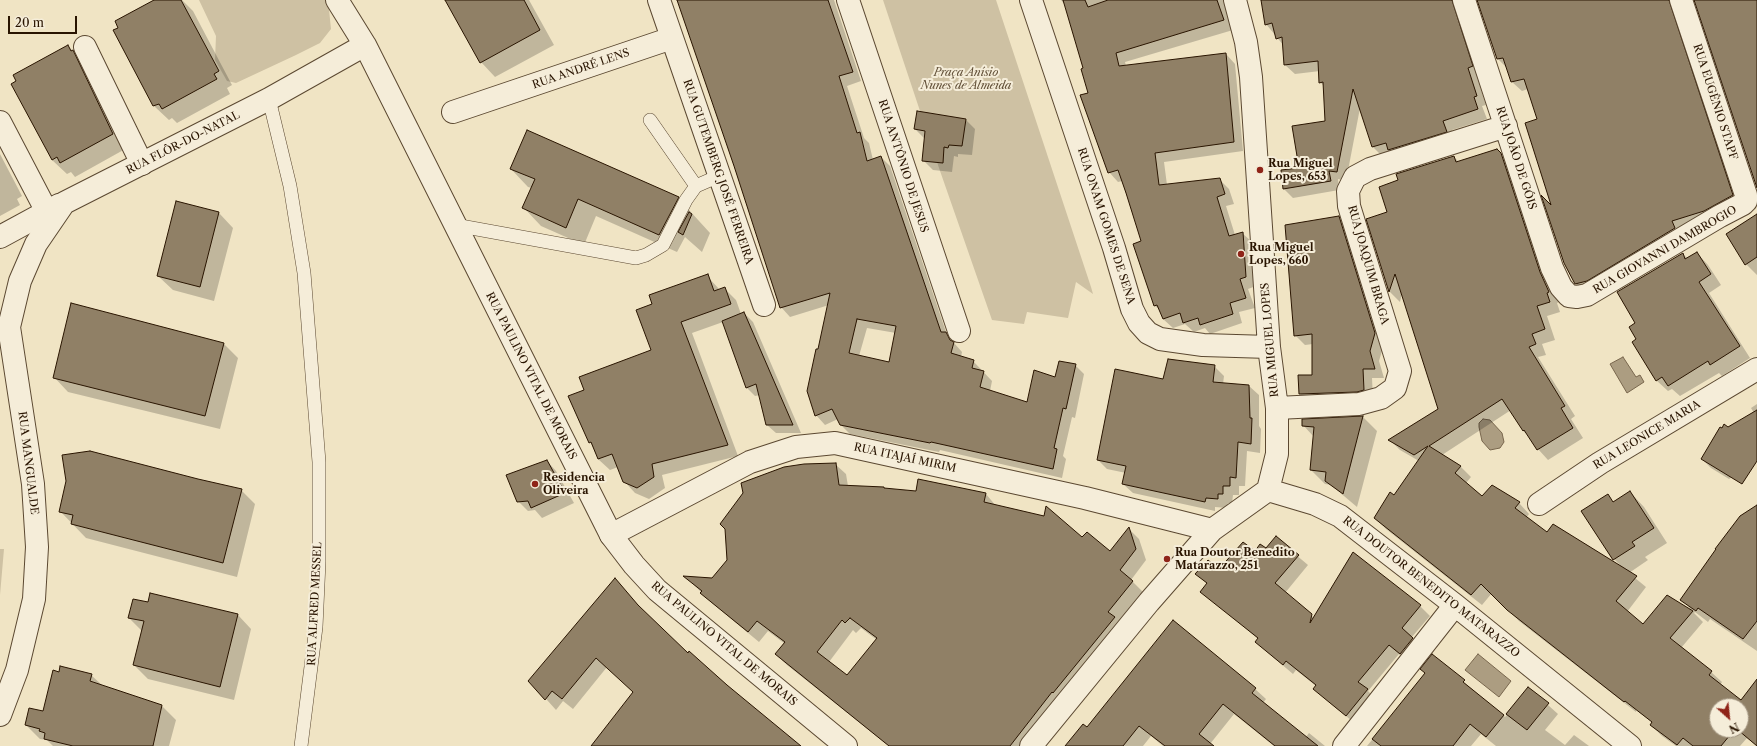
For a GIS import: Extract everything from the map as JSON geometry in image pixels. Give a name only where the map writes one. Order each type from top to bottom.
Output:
[{"type":"street","name":"RUA PAULINO VITAL DE MORAIS","points":[[337,0],[365,45],[611,535],[634,565],[657,590],[846,746]]},
{"type":"street","points":[[659,0],[672,38]]},
{"type":"street","name":"RUA ANTÔNIO DE JESUS","points":[[848,0],[959,331]]},
{"type":"street","name":"RUA ONAM GOMES DE SENA","points":[[1031,0],[1114,248],[1132,309],[1139,323],[1148,333],[1160,339],[1203,345],[1269,347]]},
{"type":"street","name":"RUA MIGUEL LOPES","points":[[1235,0],[1246,42],[1251,76],[1269,347],[1277,408],[1276,454],[1268,490]]},
{"type":"street","name":"RUA JOÃO DE GÓIS","points":[[1464,0],[1552,268],[1561,287],[1569,296],[1577,297],[1587,295]]},
{"type":"street","name":"RUA EUGÊNIO STAPF","points":[[1681,0],[1746,195],[1746,200],[1743,204]]},
{"type":"street","name":"RUA ANDRÉ LENS","points":[[453,112],[672,38]]},
{"type":"street","name":"RUA GUTEMBERG JOSÉ FERREIRA","points":[[672,38],[764,305]]},
{"type":"street","name":"RUA FLÔR-DO-NATAL","points":[[0,237],[269,99],[365,45]]},
{"type":"street","points":[[85,47],[142,164]]},
{"type":"street","points":[[0,122],[55,208]]},
{"type":"street","name":"RUA JOAQUIM BRAGA","points":[[1277,408],[1359,404],[1381,398],[1395,388],[1400,371],[1349,206],[1348,191],[1355,177],[1370,169],[1506,126]]},
{"type":"street","name":"RUA GIOVANNI DAMBROGIO","points":[[1587,295],[1720,216],[1743,204]]},
{"type":"street","name":"RUA MANGUALDE","points":[[0,715],[17,670],[34,599],[37,547],[33,484],[4,322],[36,244],[55,208]]},
{"type":"street","name":"RUA LEONICE MARIA","points":[[1540,504],[1600,463],[1757,369]]},
{"type":"street","name":"RUA ITAJAÍ MIRIM","points":[[611,535],[750,462],[796,447],[835,443],[1085,498],[1212,530]]},
{"type":"street","points":[[1031,746],[1149,602],[1212,530],[1268,490]]},
{"type":"street","name":"RUA DOUTOR BENEDITO MATARAZZO","points":[[1268,490],[1315,504],[1340,516],[1455,605],[1630,746]]},
{"type":"street","points":[[1344,746],[1455,605]]},
{"type":"lane","name":"RUA ALFRED MESSEL","points":[[269,99],[290,186],[304,273],[319,462],[319,562],[316,628],[302,746]]},
{"type":"lane","points":[[650,120],[696,186]]},
{"type":"lane","points":[[455,225],[636,258],[646,255],[663,245],[686,200],[696,186],[719,176]]},
{"type":"green space","points":[[199,0],[328,0],[331,29],[320,43],[236,83],[227,81],[215,60],[216,36]]},
{"type":"green space","name":"Praça Anísio Nunes de Almeida","points":[[883,0],[996,0],[1093,294],[1076,282],[1068,318],[1027,312],[1024,324],[992,320]]},
{"type":"green space","points":[[0,549],[4,549],[0,595]]},
{"type":"shaded area","points":[[1623,357],[1636,377],[1640,375],[1644,382],[1627,393],[1610,364]]},
{"type":"shaded area","points":[[1483,419],[1490,420],[1502,433],[1504,442],[1500,448],[1490,450],[1482,441],[1479,423]]},
{"type":"shaded area","points":[[1478,654],[1511,681],[1499,697],[1465,670]]},
{"type":"building","points":[[154,0],[181,0],[219,71],[214,74],[217,79],[162,109],[159,104],[153,106],[113,30],[118,28],[115,21]]},
{"type":"building","points":[[445,0],[524,0],[540,30],[480,63]]},
{"type":"building","points":[[677,0],[828,0],[853,72],[839,76],[857,133],[860,132],[867,161],[881,156],[941,332],[946,332],[950,340],[954,342],[951,353],[974,360],[972,368],[984,371],[980,387],[1027,402],[1034,370],[1055,377],[1059,361],[1076,364],[1066,409],[1063,408],[1054,448],[1057,449],[1053,469],[931,442],[840,425],[832,409],[815,416],[807,391],[830,293],[780,308],[734,166]],"holes":[[[857,319],[896,326],[889,362],[849,353]]]},
{"type":"building","points":[[1063,0],[1085,0],[1088,7],[1108,0],[1217,0],[1224,20],[1116,53],[1119,66],[1226,53],[1234,142],[1155,153],[1159,185],[1220,178],[1225,194],[1217,197],[1229,236],[1243,232],[1246,277],[1240,279],[1246,298],[1230,303],[1233,314],[1200,325],[1198,318],[1183,323],[1180,313],[1163,319],[1157,305],[1154,306],[1133,244],[1141,241],[1118,170],[1108,173],[1080,95],[1088,93],[1081,69],[1083,68]]},
{"type":"building","points":[[1261,0],[1452,0],[1473,66],[1468,68],[1477,96],[1474,97],[1478,109],[1443,121],[1447,132],[1388,150],[1386,143],[1372,147],[1353,89],[1337,172],[1329,171],[1331,181],[1283,189],[1281,170],[1299,168],[1292,126],[1325,121],[1323,82],[1319,83],[1318,61],[1284,65],[1282,37],[1276,39],[1272,23],[1265,25]]},
{"type":"building","points":[[1477,0],[1669,0],[1733,195],[1704,211],[1672,221],[1675,228],[1587,281],[1575,284],[1564,263],[1541,195],[1551,205],[1525,123],[1537,119],[1524,79],[1511,82],[1503,58],[1497,59]]},
{"type":"building","points":[[1694,0],[1757,0],[1757,188]]},
{"type":"building","points":[[68,45],[71,51],[73,50],[113,134],[60,163],[57,157],[52,160],[11,84],[16,81],[13,75]]},
{"type":"building","points":[[917,111],[966,119],[962,146],[949,145],[948,148],[944,147],[943,163],[922,161],[925,131],[914,129]]},
{"type":"building","points":[[527,130],[679,197],[659,235],[578,199],[566,228],[522,208],[535,179],[510,169]]},
{"type":"building","points":[[1497,149],[1501,153],[1540,272],[1549,292],[1547,293],[1550,302],[1537,306],[1545,329],[1532,334],[1536,344],[1529,347],[1565,406],[1561,408],[1573,428],[1537,450],[1502,399],[1429,446],[1461,466],[1455,473],[1482,496],[1492,485],[1520,502],[1515,508],[1547,532],[1553,524],[1637,576],[1616,601],[1643,624],[1667,595],[1693,611],[1670,638],[1712,671],[1709,675],[1738,698],[1709,698],[1709,738],[1728,738],[1721,746],[1693,746],[1683,738],[1677,745],[1650,725],[1652,722],[1625,701],[1624,702],[1507,610],[1481,584],[1471,595],[1374,518],[1390,492],[1394,495],[1428,446],[1414,455],[1388,440],[1438,409],[1395,274],[1389,292],[1366,219],[1387,212],[1379,187],[1398,180],[1396,174],[1454,156],[1456,162]]},
{"type":"building","points":[[176,201],[219,212],[200,287],[157,276]]},
{"type":"building","points":[[689,212],[692,214],[683,235],[678,232]]},
{"type":"building","points":[[1757,214],[1757,257],[1745,265],[1726,234]]},
{"type":"building","points":[[1339,216],[1375,333],[1370,351],[1375,369],[1363,369],[1364,390],[1357,392],[1299,394],[1298,375],[1312,375],[1312,334],[1294,336],[1285,225]]},
{"type":"building","points":[[1697,252],[1711,274],[1699,282],[1740,346],[1710,365],[1708,361],[1668,386],[1662,377],[1656,381],[1632,342],[1636,339],[1629,327],[1635,323],[1617,292],[1683,253],[1685,259]]},
{"type":"building","points":[[708,274],[714,291],[725,287],[731,304],[681,322],[728,445],[652,464],[654,477],[637,488],[623,482],[612,454],[598,459],[591,442],[589,443],[568,396],[584,390],[579,377],[651,350],[636,310],[652,304],[649,295]]},
{"type":"building","points":[[71,303],[224,343],[205,416],[53,378]]},
{"type":"building","points":[[744,312],[793,425],[766,425],[756,384],[746,388],[722,321]]},
{"type":"building","points":[[1168,359],[1215,365],[1213,382],[1249,385],[1250,418],[1252,418],[1251,444],[1238,442],[1236,478],[1230,477],[1230,486],[1223,486],[1223,494],[1218,494],[1218,499],[1206,498],[1205,502],[1122,484],[1126,466],[1097,460],[1115,369],[1163,379]]},
{"type":"building","points":[[1757,410],[1757,461],[1742,484],[1701,459],[1720,427],[1722,428],[1724,424],[1728,427]]},
{"type":"building","points":[[1363,416],[1343,494],[1325,481],[1326,472],[1310,470],[1314,427],[1302,426],[1302,419]]},
{"type":"building","points":[[90,451],[242,489],[223,563],[71,524],[73,515],[59,512],[66,481],[62,455]]},
{"type":"building","name":"Residencia Oliveira","points":[[547,460],[565,493],[531,508],[528,501],[517,502],[506,475]]},
{"type":"building","points":[[836,463],[839,485],[884,487],[916,491],[918,479],[986,493],[984,502],[1044,516],[1046,506],[1082,537],[1087,532],[1110,551],[1129,527],[1136,549],[1120,570],[1133,581],[1108,612],[1115,617],[1053,693],[1052,692],[1010,746],[889,746],[775,654],[785,642],[757,621],[748,632],[700,593],[702,591],[683,576],[712,578],[727,560],[725,529],[720,524],[743,493],[741,483],[784,467],[804,464]],"holes":[[[850,618],[877,638],[847,675],[817,652],[842,620],[845,623]]]},
{"type":"building","points":[[1630,491],[1654,528],[1632,542],[1635,546],[1613,560],[1581,511],[1608,494],[1613,502]]},
{"type":"building","points":[[1757,505],[1757,621],[1743,639],[1698,608],[1696,611],[1680,600],[1740,516]]},
{"type":"building","points":[[1276,536],[1299,555],[1275,583],[1312,614],[1310,623],[1353,552],[1421,605],[1402,628],[1413,638],[1400,654],[1389,645],[1358,682],[1368,689],[1346,716],[1313,689],[1316,685],[1286,661],[1283,665],[1255,642],[1258,638],[1200,592],[1207,583],[1195,574],[1208,560],[1219,569],[1243,542],[1255,551],[1260,544],[1266,548]]},
{"type":"building","points":[[615,578],[638,605],[688,653],[689,651],[727,685],[801,746],[591,746],[633,692],[596,658],[562,699],[552,691],[545,700],[528,681]]},
{"type":"building","points":[[150,593],[238,614],[220,687],[133,665],[144,621],[128,618],[133,599],[148,602]]},
{"type":"building","points":[[1173,620],[1256,688],[1252,693],[1318,746],[1275,746],[1223,704],[1199,734],[1214,746],[1165,746],[1139,726],[1123,746],[1065,746],[1083,724],[1087,727]]},
{"type":"building","points":[[1432,654],[1465,680],[1463,682],[1504,715],[1486,737],[1470,724],[1453,746],[1381,746],[1372,739],[1425,673],[1420,669]]},
{"type":"building","points":[[60,666],[92,674],[90,681],[162,705],[153,746],[73,746],[44,739],[45,733],[39,731],[40,729],[25,725],[29,708],[43,711],[53,670],[59,672]]},
{"type":"building","points":[[1757,679],[1757,746],[1748,738],[1749,738],[1749,698],[1743,698]]},
{"type":"building","points":[[1528,687],[1549,703],[1527,730],[1506,714]]},
{"type":"place","name":"Rua Miguel Lopes, 653","points":[[1260,170]]},
{"type":"place","name":"Rua Miguel Lopes, 660","points":[[1241,254]]},
{"type":"place","name":"Residencia Oliveira","points":[[535,484]]},
{"type":"place","name":"Rua Doutor Benedito Matarazzo, 251","points":[[1167,559]]}]
